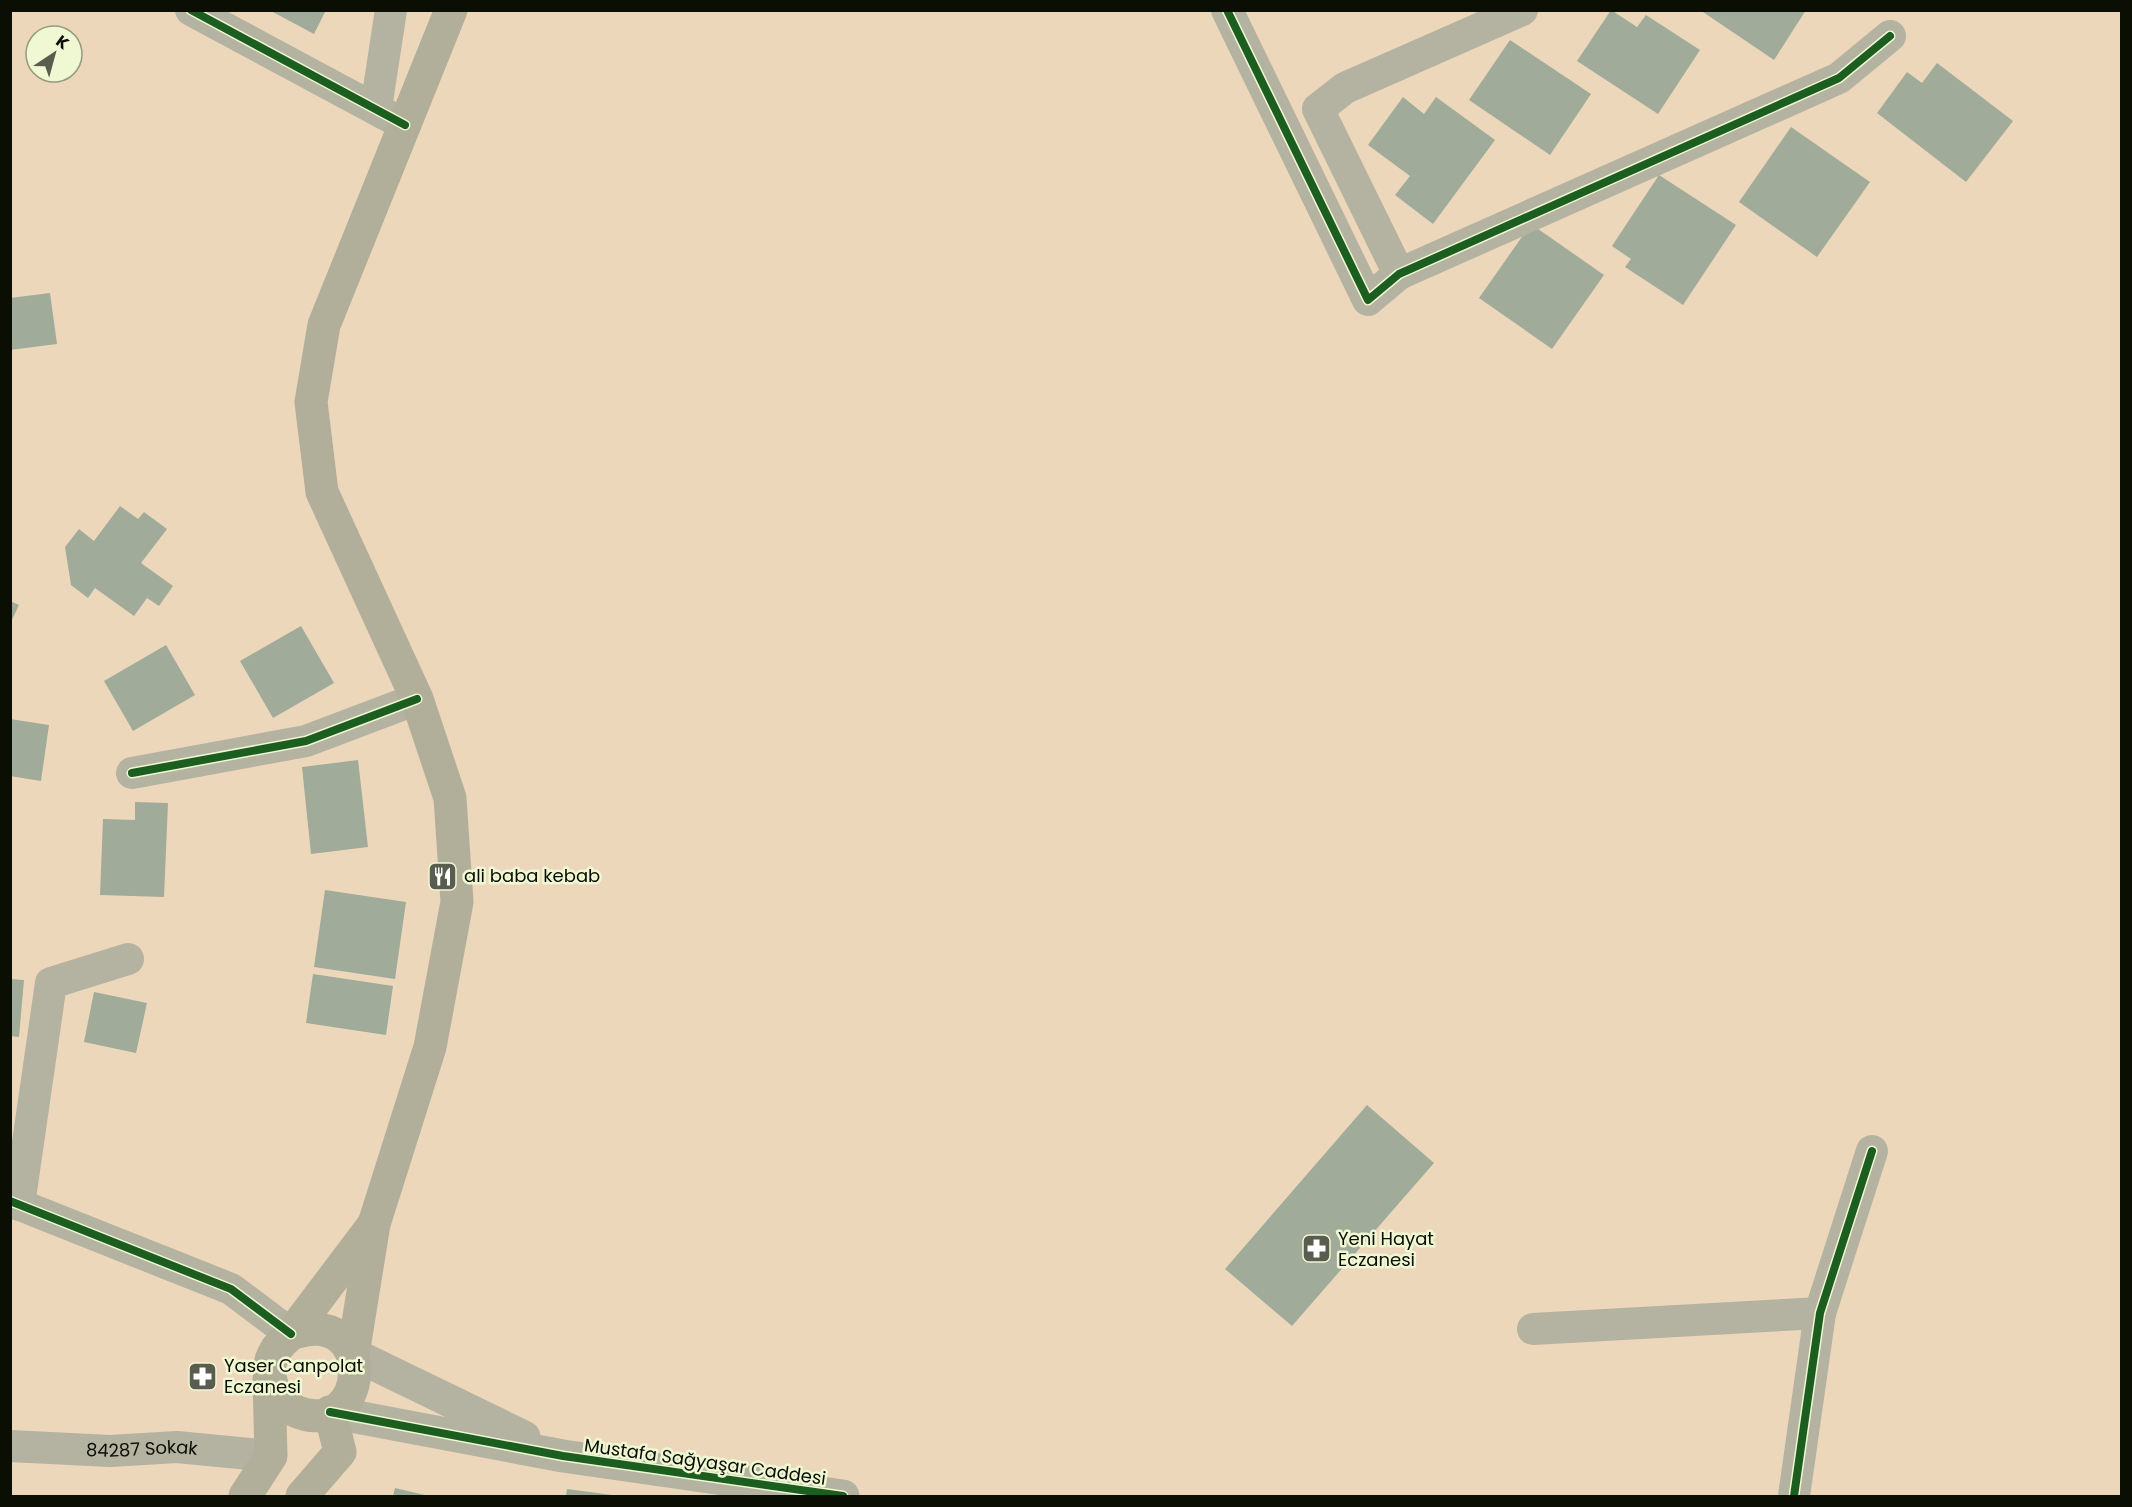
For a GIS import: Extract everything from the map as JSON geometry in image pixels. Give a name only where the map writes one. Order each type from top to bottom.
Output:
[{"type":"main road","points":[[352,1354],[374,1224],[430,1047],[456,902],[450,798],[417,699],[322,492],[311,402],[324,325],[451,10]]},
{"type":"main road","points":[[245,1497],[271,1456],[269,1372],[272,1357],[279,1344],[291,1334],[374,1224]]},
{"type":"main road","points":[[269,1372],[272,1386],[279,1400],[302,1414],[316,1416],[330,1412],[350,1395],[355,1382],[356,1368],[352,1354],[345,1343],[334,1334],[320,1329],[305,1329],[291,1334]]},
{"type":"main road","points":[[302,1497],[340,1452],[330,1412]]},
{"type":"street","points":[[191,10],[405,125]]},
{"type":"street","points":[[376,108],[391,10]]},
{"type":"street","points":[[1227,10],[1368,300],[1399,274],[1839,78],[1890,36]]},
{"type":"street","points":[[1399,274],[1318,109],[1345,88],[1522,10]]},
{"type":"street","points":[[132,772],[306,741],[417,699]]},
{"type":"street","points":[[128,959],[51,983],[15,1203],[231,1289],[291,1334]]},
{"type":"street","points":[[1794,1497],[1820,1313],[1872,1151]]},
{"type":"street","points":[[1533,1329],[1820,1313]]},
{"type":"street","points":[[352,1354],[563,1456]]},
{"type":"street","name":"Mustafa Sağyaşar Caddesi","points":[[330,1412],[563,1456],[843,1497]]},
{"type":"street","name":"84287 Sokak","points":[[10,1446],[110,1451],[177,1448],[271,1456]]},
{"type":"shaded area","points":[[10,11],[2121,11],[2121,1496],[11,1496]]},
{"type":"building","points":[[269,10],[326,10],[314,34]]},
{"type":"building","points":[[1611,10],[1637,27],[1646,15],[1700,50],[1658,114],[1577,61]]},
{"type":"building","points":[[1700,10],[1806,10],[1774,60]]},
{"type":"building","points":[[1510,40],[1591,94],[1550,155],[1469,100]]},
{"type":"building","points":[[1937,63],[2013,121],[1966,182],[1877,113],[1907,72],[1922,83]]},
{"type":"building","points":[[1403,97],[1424,114],[1436,97],[1495,140],[1433,224],[1395,195],[1410,176],[1368,145]]},
{"type":"building","points":[[1791,127],[1870,182],[1817,257],[1739,202]]},
{"type":"building","points":[[1659,175],[1736,225],[1683,305],[1625,267],[1631,259],[1612,246]]},
{"type":"building","points":[[1531,224],[1604,275],[1552,349],[1479,298]]},
{"type":"building","points":[[50,293],[57,344],[10,350],[10,298]]},
{"type":"building","points":[[120,506],[138,519],[144,512],[167,529],[141,563],[173,586],[159,606],[147,598],[134,616],[95,588],[88,598],[71,585],[65,547],[79,529],[94,541]]},
{"type":"building","points":[[10,601],[19,605],[10,624]]},
{"type":"building","points":[[301,626],[334,683],[273,718],[240,661]]},
{"type":"building","points":[[166,645],[195,695],[133,731],[104,681]]},
{"type":"building","points":[[10,719],[49,725],[41,781],[10,776]]},
{"type":"building","points":[[358,760],[368,847],[311,854],[302,767]]},
{"type":"building","points":[[135,802],[168,803],[164,897],[100,895],[103,819],[135,820]]},
{"type":"building","points":[[325,890],[406,902],[395,979],[314,967]]},
{"type":"building","points":[[313,974],[393,986],[386,1035],[306,1023]]},
{"type":"building","points":[[10,979],[24,980],[19,1037],[10,1036]]},
{"type":"building","points":[[94,992],[147,1003],[136,1053],[84,1042]]},
{"type":"building","points":[[1367,1105],[1434,1163],[1292,1326],[1225,1269]]},
{"type":"building","points":[[395,1488],[429,1496],[393,1496]]},
{"type":"building","points":[[567,1489],[612,1495],[612,1496],[566,1496]]},
{"type":"cycle path","points":[[191,10],[405,125]]},
{"type":"cycle path","points":[[1227,10],[1368,300],[1399,274],[1839,78],[1890,36]]},
{"type":"cycle path","points":[[132,773],[306,741],[417,699]]},
{"type":"cycle path","points":[[1794,1496],[1820,1313],[1872,1151]]},
{"type":"cycle path","points":[[10,1201],[231,1289],[291,1334]]},
{"type":"cycle path","points":[[330,1412],[563,1456],[843,1496]]},
{"type":"place","name":"ali baba kebab","points":[[443,876]]},
{"type":"place","name":"Yeni Hayat Eczanesi","points":[[1317,1249]]},
{"type":"place","name":"Yaser Canpolat Eczanesi","points":[[203,1376]]}]
